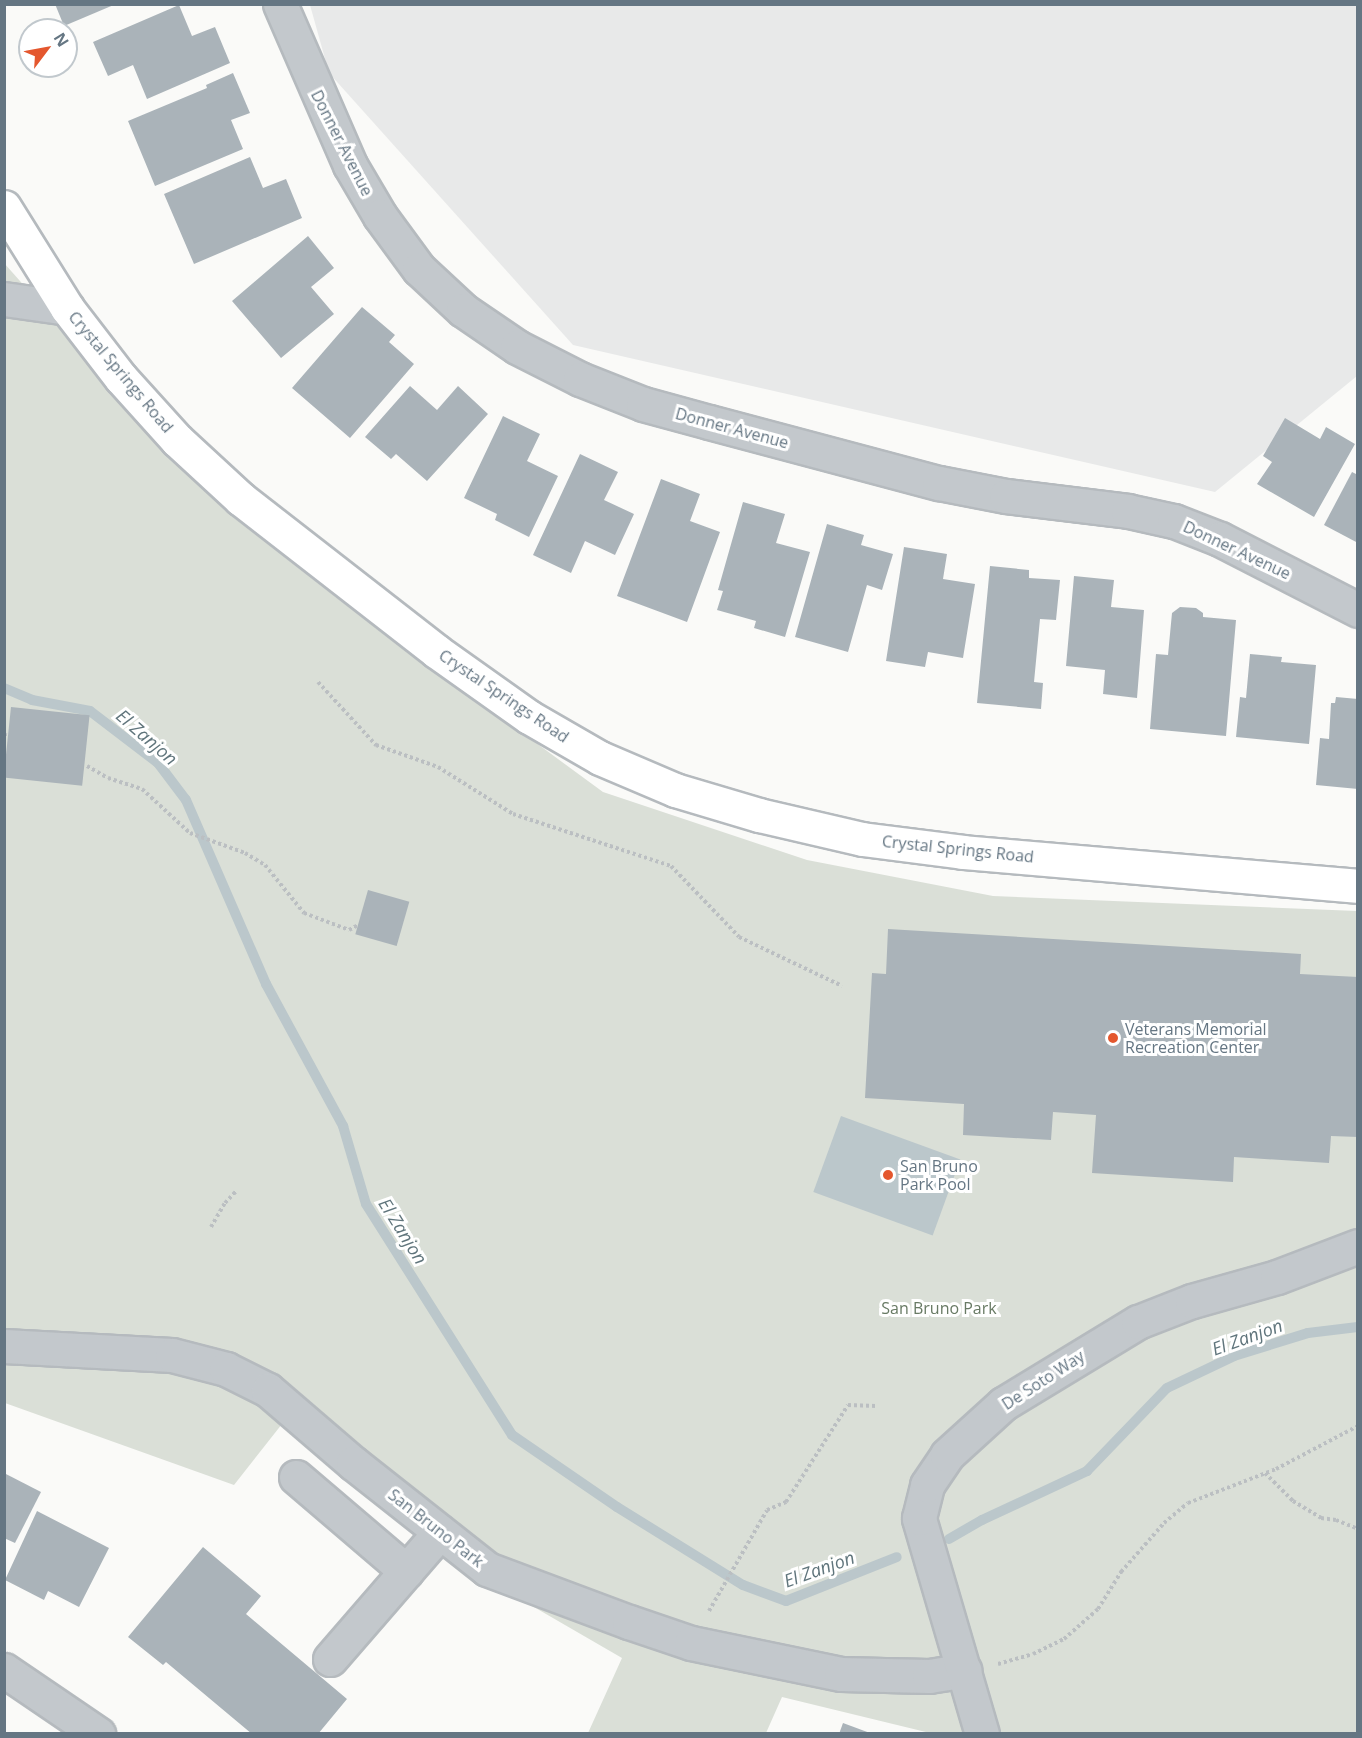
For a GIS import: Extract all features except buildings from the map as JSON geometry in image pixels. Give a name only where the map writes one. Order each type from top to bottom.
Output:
[{"type":"main road","name":"Crystal Springs Road","points":[[4,207],[67,308],[121,378],[169,431],[241,499],[436,651],[529,717],[600,758],[675,790],[759,815],[862,839],[963,852],[1358,886]]},
{"type":"street","name":"Donner Avenue","points":[[280,4],[341,146],[380,216],[419,269],[463,310],[517,347],[580,379],[643,404],[939,483],[1006,496],[1128,511],[1174,521],[1220,539],[1358,609]]},
{"type":"street","points":[[4,299],[67,308]]},
{"type":"street","name":"De Soto Way","points":[[982,1734],[920,1518],[927,1485],[947,1455],[1003,1404],[1138,1322],[1192,1301],[1277,1277],[1358,1246]]},
{"type":"street","name":"San Bruno Park","points":[[4,1346],[172,1355],[226,1369],[268,1390],[353,1463],[487,1569],[692,1643],[841,1674],[929,1676],[964,1670]]},
{"type":"street","points":[[296,1477],[406,1571]]},
{"type":"street","points":[[330,1659],[440,1532]]},
{"type":"street","points":[[4,1670],[93,1731]]},
{"type":"path","points":[[318,682],[376,745],[438,767],[513,813],[671,866],[739,937],[842,986]]},
{"type":"path","points":[[87,766],[108,778],[142,789],[190,833],[214,839],[227,848],[246,853],[265,865],[304,913],[349,930],[358,925]]},
{"type":"path","points":[[211,1227],[225,1203],[236,1191]]},
{"type":"path","points":[[720,1591],[767,1510],[786,1502],[848,1405],[876,1406]]},
{"type":"path","points":[[964,1670],[1033,1654],[1064,1639],[1098,1609],[1121,1572],[1164,1523],[1188,1503],[1265,1473],[1358,1425]]},
{"type":"path","points":[[1265,1473],[1293,1501],[1311,1512],[1321,1518],[1336,1520],[1358,1529]]},
{"type":"shaded area","points":[[310,5],[1357,5],[1357,376],[1215,492],[573,345],[329,73]]},
{"type":"shaded area","name":"San Bruno Park Pool","points":[[841,1116],[960,1159],[933,1236],[813,1192]]},
{"type":"green space","name":"San Bruno Park","points":[[4,263],[139,415],[442,674],[603,792],[807,860],[993,896],[1357,911],[1357,1733],[930,1733],[782,1697],[766,1733],[588,1733],[622,1658],[458,1563],[282,1424],[234,1485],[5,1403]]},
{"type":"waterway","name":"El Zanjon","points":[[4,688],[32,700],[90,711],[158,763],[186,800],[266,984],[343,1126],[366,1204],[512,1435],[617,1507],[743,1585],[786,1601],[897,1557]]},
{"type":"waterway","name":"El Zanjon","points":[[949,1539],[982,1520],[1087,1471],[1167,1388],[1234,1356],[1308,1333],[1358,1327]]},
{"type":"place","name":"Veterans Memorial Recreation Center","points":[[1113,1038]]},
{"type":"place","name":"San Bruno Park Pool","points":[[888,1175]]}]
